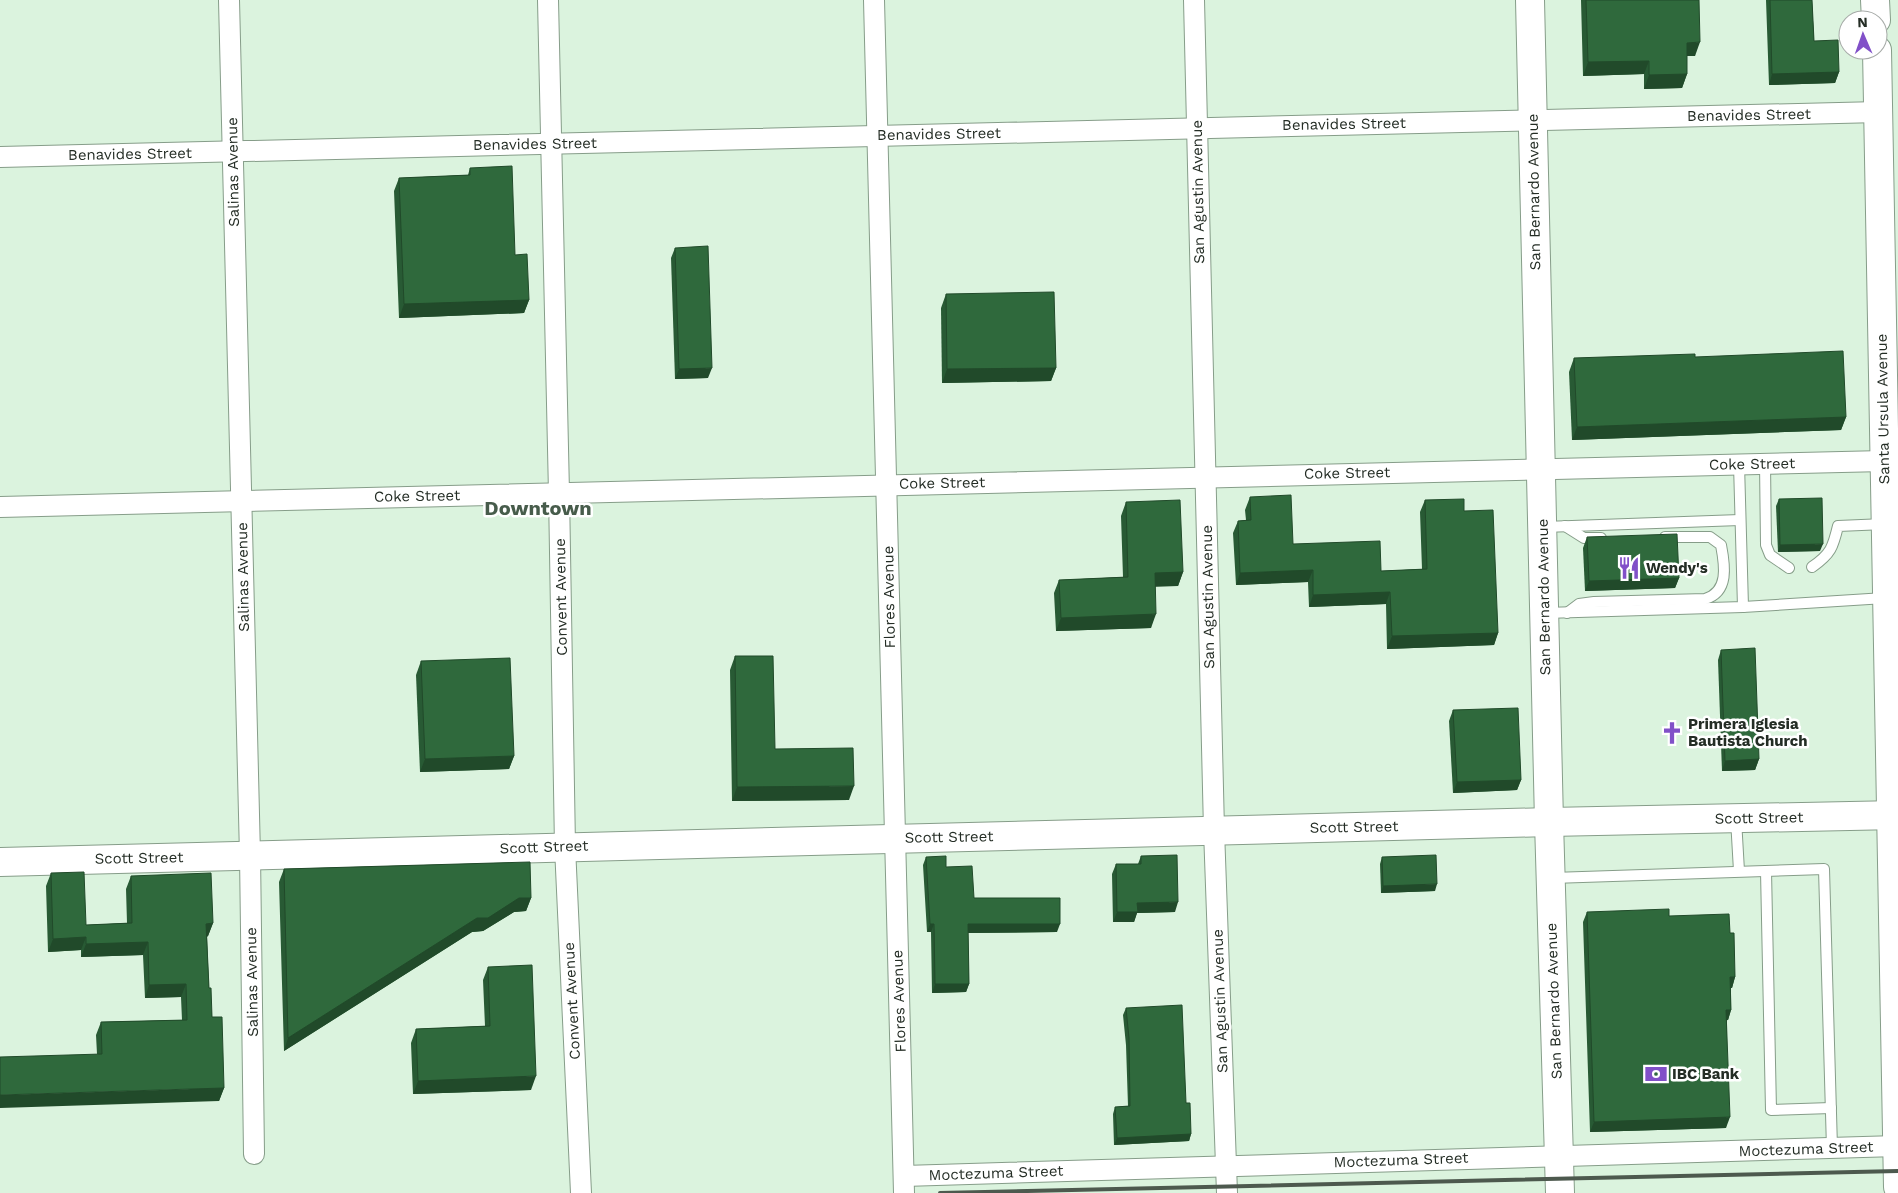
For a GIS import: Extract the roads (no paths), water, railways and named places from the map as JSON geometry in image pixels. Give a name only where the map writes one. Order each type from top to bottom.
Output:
[{"type":"main road","name":"San Bernardo Avenue","points":[[1530,0],[1541,468],[1554,526],[1556,613],[1549,822],[1560,1193]]},
{"type":"main road","name":"Santa Ursula Avenue","points":[[1877,60],[1885,524],[1894,815],[1898,1187]]},
{"type":"main road","name":"Scott Street","points":[[0,862],[1214,830],[1894,815]]},
{"type":"street","name":"Salinas Avenue","points":[[229,0],[250,855],[254,1154]]},
{"type":"street","name":"Convent Avenue","points":[[548,0],[565,847],[581,1193]]},
{"type":"street","name":"Flores Avenue","points":[[874,0],[904,1184]]},
{"type":"street","name":"San Agustin Avenue","points":[[1194,0],[1214,830],[1227,1193]]},
{"type":"street","name":"Benavides Street","points":[[0,157],[1879,112]]},
{"type":"street","name":"Coke Street","points":[[0,507],[1205,476],[1884,461]]},
{"type":"street","name":"Moctezuma Street","points":[[904,1184],[1227,1166],[1897,1146]]},
{"type":"lane","points":[[1765,463],[1766,545],[1770,555],[1790,568]]},
{"type":"lane","points":[[1739,464],[1743,607]]},
{"type":"lane","points":[[1554,526],[1740,520]]},
{"type":"lane","points":[[1812,567],[1825,558],[1834,546],[1838,526],[1885,524]]},
{"type":"lane","points":[[1554,526],[1584,538],[1611,538]]},
{"type":"lane","points":[[1556,613],[1586,603],[1705,600],[1713,597],[1723,586],[1725,565],[1721,545],[1710,537],[1657,537]]},
{"type":"lane","points":[[1556,613],[1743,607],[1887,598]]},
{"type":"lane","points":[[1736,818],[1739,871]]},
{"type":"lane","points":[[1551,878],[1824,869],[1832,1148]]},
{"type":"lane","points":[[1766,871],[1771,1110],[1831,1108]]},
{"type":"railway","points":[[940,1193],[1898,1171]]},
{"type":"place","name":"Wendy's","points":[[1629,568]]},
{"type":"place","name":"Primera Iglesia Bautista Church","points":[[1672,733]]},
{"type":"place","name":"IBC Bank","points":[[1656,1074]]},
{"type":"district","name":"Downtown","points":[[538,508]]}]
